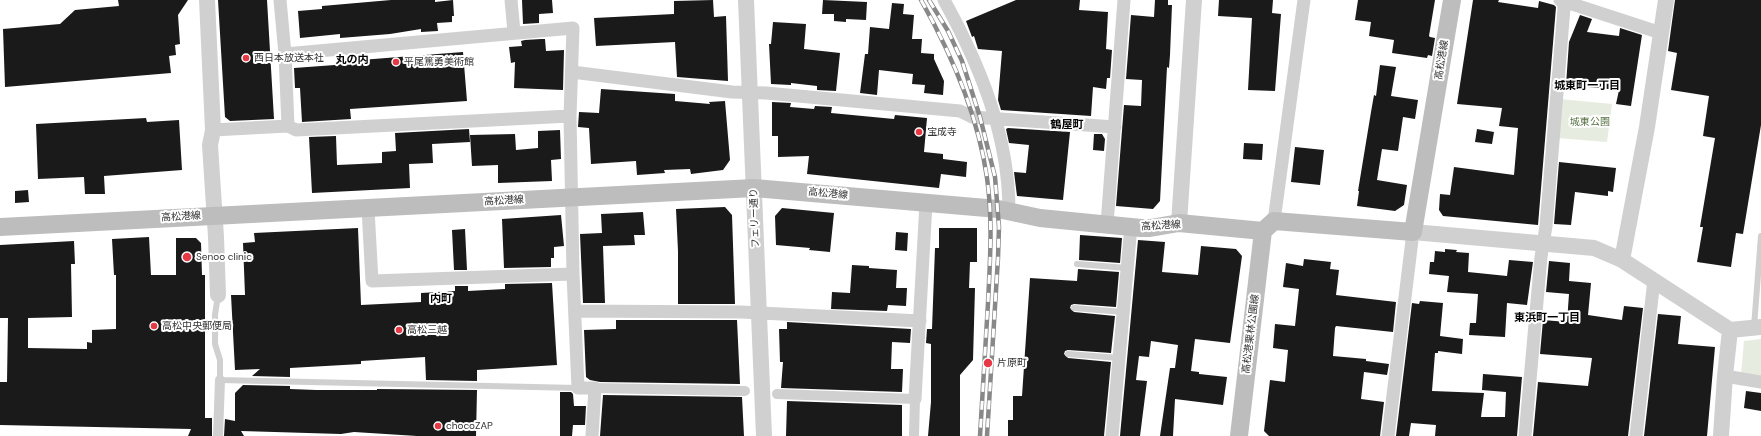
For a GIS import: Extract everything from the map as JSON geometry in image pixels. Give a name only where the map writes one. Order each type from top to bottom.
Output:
[{"type":"main road","name":"高松港線","points":[[0,227],[754,188],[1009,211],[1040,218],[1150,228],[1179,223],[1414,232],[1452,0]]},
{"type":"main road","name":"高松港栗林公園線","points":[[1239,436],[1269,226]]},
{"type":"street","points":[[207,0],[213,130],[210,145],[215,216],[218,295]]},
{"type":"street","points":[[280,0],[285,54],[288,126]]},
{"type":"street","points":[[511,0],[514,32]]},
{"type":"street","name":"フェリー通り","points":[[746,0],[764,436]]},
{"type":"street","points":[[944,0],[974,59],[985,86],[995,118],[1005,155],[1009,211]]},
{"type":"street","points":[[1107,224],[1124,0]]},
{"type":"street","points":[[1179,223],[1194,0]]},
{"type":"street","points":[[1269,226],[1304,0]]},
{"type":"street","points":[[1525,436],[1562,32],[1562,0],[1661,33]]},
{"type":"street","points":[[1622,260],[1647,127],[1666,0]]},
{"type":"street","points":[[285,54],[514,32],[573,28],[570,116],[571,197],[578,388],[745,391]]},
{"type":"street","points":[[572,72],[732,92],[749,92],[960,111],[972,117],[1115,127]]},
{"type":"street","points":[[213,130],[288,126],[296,130],[570,116]]},
{"type":"street","points":[[914,436],[926,203]]},
{"type":"street","points":[[368,209],[372,281],[573,274]]},
{"type":"street","points":[[1112,436],[1131,226]]},
{"type":"street","points":[[1388,436],[1414,232],[1594,248],[1622,260],[1730,330],[1757,327]]},
{"type":"street","points":[[1636,436],[1654,280]]},
{"type":"street","points":[[574,311],[760,313],[920,321]]},
{"type":"street","points":[[1721,436],[1724,376],[1730,330]]},
{"type":"street","points":[[1724,376],[1761,382]]},
{"type":"street","points":[[218,436],[220,380]]},
{"type":"street","points":[[592,436],[595,388]]},
{"type":"street","points":[[777,394],[915,399]]},
{"type":"lane","points":[[1757,327],[1761,236]]},
{"type":"lane","points":[[1077,264],[1127,268]]},
{"type":"lane","points":[[218,295],[215,316],[215,344],[220,360],[220,380],[578,388]]},
{"type":"lane","points":[[1074,308],[1123,312]]},
{"type":"lane","points":[[1068,354],[1119,358]]},
{"type":"green space","name":"城東公園","points":[[1560,99],[1612,104],[1607,142],[1557,138]]},
{"type":"green space","points":[[1761,339],[1761,378],[1741,375],[1744,341]]},
{"type":"building","points":[[118,0],[188,0],[178,15],[180,44],[175,45],[176,55],[169,56],[171,73],[5,87],[3,29],[60,24],[75,10],[119,6]]},
{"type":"building","name":"西日本放送本社","points":[[218,0],[267,0],[274,119],[230,121],[225,117]]},
{"type":"building","points":[[391,0],[435,0],[435,2],[453,0],[454,16],[452,16],[452,22],[437,23],[438,31],[421,32],[421,29],[390,34],[340,38],[340,34],[300,38],[298,11],[322,9],[322,6]]},
{"type":"building","points":[[522,0],[552,0],[553,13],[539,14],[539,23],[523,24]]},
{"type":"building","points":[[713,0],[714,17],[726,16],[728,81],[677,77],[675,42],[596,46],[594,18],[674,14],[674,1]]},
{"type":"building","points":[[823,0],[867,2],[866,20],[846,19],[846,22],[834,21],[834,14],[822,14]]},
{"type":"building","points":[[1016,0],[1080,0],[1079,10],[1108,12],[1106,49],[1112,50],[1110,78],[1107,78],[1106,89],[1093,87],[1091,116],[1001,110],[998,100],[1002,51],[978,49],[974,36],[972,37],[966,21]]},
{"type":"building","points":[[1155,0],[1168,0],[1168,5],[1172,5],[1169,68],[1167,67],[1160,201],[1153,209],[1116,206],[1124,105],[1141,106],[1142,80],[1126,79],[1131,15],[1154,17]]},
{"type":"building","points":[[1219,0],[1273,0],[1272,13],[1281,14],[1275,91],[1248,90],[1252,18],[1218,16]]},
{"type":"building","points":[[1358,0],[1435,0],[1429,36],[1435,38],[1432,56],[1428,55],[1427,58],[1392,53],[1394,40],[1369,36],[1371,22],[1355,20]]},
{"type":"building","points":[[1473,0],[1499,0],[1498,2],[1538,8],[1539,1],[1554,5],[1556,7],[1538,225],[1443,216],[1439,210],[1440,194],[1450,195],[1454,167],[1514,175],[1518,128],[1499,126],[1502,108],[1457,104]]},
{"type":"building","points":[[1675,0],[1761,0],[1761,125],[1743,234],[1736,233],[1731,267],[1697,262],[1703,227],[1700,227],[1715,138],[1703,136],[1709,96],[1671,90],[1677,53],[1668,51]]},
{"type":"building","points":[[892,3],[904,4],[903,14],[914,15],[912,39],[922,39],[921,53],[934,54],[934,59],[944,81],[943,95],[924,93],[925,85],[912,84],[913,74],[879,70],[877,95],[860,93],[865,54],[868,54],[870,27],[889,29]]},
{"type":"building","points":[[1580,15],[1592,19],[1587,32],[1619,36],[1620,28],[1642,35],[1631,106],[1616,104],[1619,90],[1566,85],[1569,42]]},
{"type":"building","points":[[773,22],[806,24],[804,49],[840,53],[836,91],[817,90],[817,86],[791,83],[791,85],[771,84],[769,44],[771,44]]},
{"type":"building","points":[[545,39],[546,51],[564,50],[563,90],[514,88],[515,62],[511,63],[509,47],[522,46],[521,41],[525,40]]},
{"type":"building","points":[[463,52],[467,101],[350,109],[351,119],[302,122],[300,88],[295,88],[294,68],[335,65],[335,62]]},
{"type":"building","points":[[1380,65],[1396,67],[1391,96],[1418,100],[1415,119],[1403,117],[1398,151],[1382,149],[1377,180],[1407,185],[1404,205],[1395,211],[1357,206],[1358,191],[1374,95],[1376,96]]},
{"type":"building","points":[[601,89],[675,94],[675,101],[710,104],[709,102],[725,101],[730,160],[723,170],[691,174],[690,169],[664,170],[665,173],[637,175],[636,161],[591,164],[589,128],[578,127],[579,112],[599,113]]},
{"type":"building","points":[[772,102],[791,103],[790,107],[814,109],[815,106],[832,107],[831,113],[894,119],[895,115],[927,118],[924,152],[943,154],[943,159],[967,162],[966,177],[941,174],[939,188],[807,174],[809,156],[778,157],[778,136],[772,136]]},
{"type":"building","points":[[146,118],[147,122],[179,120],[182,170],[104,176],[105,194],[85,194],[84,177],[38,179],[36,124]]},
{"type":"building","points":[[469,129],[470,142],[432,144],[433,163],[409,164],[410,188],[312,193],[309,137],[336,136],[337,165],[382,163],[382,152],[396,151],[395,133]]},
{"type":"building","points":[[1006,129],[1070,132],[1063,200],[1017,196],[1014,172],[1026,173],[1029,145],[1009,143]]},
{"type":"building","points":[[1477,129],[1494,132],[1492,144],[1475,142]]},
{"type":"building","points":[[560,130],[561,159],[551,160],[552,181],[498,183],[498,165],[472,166],[470,135],[515,134],[516,150],[538,148],[538,131]]},
{"type":"building","points":[[1094,134],[1102,134],[1105,139],[1104,151],[1093,150]]},
{"type":"building","points":[[1244,143],[1263,144],[1262,160],[1243,159]]},
{"type":"building","points":[[1295,147],[1324,150],[1320,185],[1291,182]]},
{"type":"building","points":[[1559,162],[1616,168],[1613,192],[1608,191],[1608,196],[1575,192],[1571,225],[1554,224]]},
{"type":"building","points":[[28,190],[29,202],[15,203],[15,191]]},
{"type":"building","points":[[725,207],[732,215],[735,304],[678,304],[676,209]]},
{"type":"building","points":[[782,208],[834,213],[830,252],[809,250],[810,248],[776,245],[775,216]]},
{"type":"building","points":[[643,212],[645,235],[634,235],[635,245],[603,246],[605,303],[583,303],[580,234],[602,233],[601,214]]},
{"type":"building","points":[[561,215],[564,246],[554,247],[554,258],[551,258],[551,267],[504,268],[502,219]]},
{"type":"building","name":"高松三越","points":[[358,228],[361,305],[421,302],[421,293],[455,291],[455,286],[468,286],[468,291],[505,289],[505,284],[552,283],[557,365],[477,370],[477,381],[426,380],[425,357],[361,361],[361,364],[290,368],[290,377],[252,376],[260,369],[235,370],[231,295],[245,295],[243,243],[255,242],[254,233]]},
{"type":"building","points":[[939,228],[977,228],[977,262],[970,262],[969,288],[975,288],[973,360],[960,375],[960,436],[928,436],[931,402],[931,344],[926,343],[927,329],[932,329],[935,248],[939,248]]},
{"type":"building","points":[[465,229],[467,270],[454,270],[452,230]]},
{"type":"building","points":[[896,232],[908,233],[907,251],[895,250]]},
{"type":"building","points":[[1080,235],[1122,238],[1120,263],[1079,260]]},
{"type":"building","points":[[149,237],[151,275],[176,275],[176,238],[196,238],[201,243],[202,275],[205,275],[205,418],[212,418],[212,436],[188,436],[191,429],[0,425],[0,382],[7,382],[8,318],[0,318],[0,245],[74,241],[75,264],[71,264],[72,317],[28,318],[28,348],[87,349],[87,342],[92,343],[92,330],[116,329],[116,275],[114,275],[112,239]]},
{"type":"building","points":[[1138,240],[1165,242],[1162,272],[1198,275],[1201,246],[1236,249],[1242,256],[1230,343],[1195,339],[1191,371],[1199,372],[1199,374],[1227,377],[1223,405],[1175,399],[1173,436],[1160,436],[1170,368],[1175,368],[1178,345],[1151,341],[1149,357],[1139,356],[1136,380],[1147,381],[1140,436],[1120,436]]},
{"type":"building","points":[[1445,249],[1469,253],[1468,272],[1507,276],[1509,260],[1533,262],[1527,305],[1507,303],[1505,337],[1469,335],[1470,323],[1476,323],[1478,294],[1447,292],[1449,276],[1429,274],[1430,262],[1434,262],[1435,251],[1445,252]]},
{"type":"building","points":[[1304,259],[1331,262],[1330,269],[1339,270],[1336,295],[1396,302],[1393,332],[1336,326],[1335,328],[1333,356],[1366,359],[1366,361],[1389,364],[1387,375],[1364,372],[1361,399],[1384,402],[1380,436],[1269,436],[1264,431],[1270,380],[1285,382],[1288,350],[1273,348],[1275,324],[1295,326],[1299,289],[1283,287],[1286,263],[1303,266]]},
{"type":"building","points":[[1549,261],[1570,263],[1569,281],[1591,283],[1588,315],[1622,320],[1624,306],[1643,308],[1628,436],[1533,436],[1538,382],[1588,386],[1592,358],[1540,354],[1543,320],[1567,322],[1569,294],[1546,292]]},
{"type":"building","points":[[852,265],[897,270],[896,288],[907,288],[906,306],[888,305],[887,311],[831,309],[832,292],[850,293]]},
{"type":"building","points":[[1078,269],[1119,272],[1116,307],[1074,304],[1071,305],[1070,308],[1074,312],[1115,316],[1111,353],[1068,350],[1065,351],[1064,354],[1068,358],[1111,362],[1104,436],[1008,436],[1008,420],[1013,420],[1013,396],[1022,396],[1030,278],[1077,281]]},
{"type":"building","points":[[1420,301],[1443,303],[1440,336],[1463,339],[1462,354],[1438,351],[1438,353],[1435,353],[1432,391],[1484,393],[1481,417],[1505,417],[1506,392],[1482,390],[1483,374],[1522,377],[1517,436],[1435,436],[1436,425],[1411,423],[1409,436],[1396,436],[1412,303],[1419,304]]},
{"type":"building","points":[[1658,314],[1681,316],[1678,344],[1715,347],[1707,436],[1644,436]]},
{"type":"building","points":[[616,320],[737,320],[740,384],[600,382],[590,380],[586,377],[584,330],[616,329]]},
{"type":"building","points":[[787,322],[911,329],[910,343],[892,342],[891,369],[903,369],[902,392],[781,388],[783,362],[780,362],[779,329],[787,329]]},
{"type":"building","points":[[243,385],[290,386],[290,389],[316,390],[477,390],[476,436],[417,436],[354,432],[341,434],[241,431],[244,436],[224,436],[225,419],[235,421],[235,393]]},
{"type":"building","points":[[1746,391],[1761,393],[1761,411],[1744,408]]},
{"type":"building","points":[[560,392],[571,392],[573,394],[574,406],[586,406],[585,425],[573,425],[572,436],[560,436]]},
{"type":"building","points":[[603,395],[742,397],[744,436],[600,436]]},
{"type":"building","points":[[787,401],[902,405],[902,436],[786,436]]},
{"type":"railway","points":[[921,0],[943,42],[962,86],[977,131],[987,178],[990,209],[990,256],[980,436]]},
{"type":"railway","points":[[929,0],[948,31],[962,61],[980,117],[995,177],[999,227],[987,436]]},
{"type":"place","name":"西日本放送本社","points":[[246,58]]},
{"type":"place","name":"平尾篤勇美術館","points":[[396,62]]},
{"type":"place","name":"宝成寺","points":[[919,132]]},
{"type":"place","name":"Senoo clinic","points":[[187,257]]},
{"type":"place","name":"高松中央郵便局","points":[[154,326]]},
{"type":"place","name":"高松三越","points":[[399,330]]},
{"type":"place","name":"片原町","points":[[988,363]]},
{"type":"place","name":"chocoZAP","points":[[438,426]]},
{"type":"district","name":"丸の内","points":[[352,60]]},
{"type":"district","name":"城東町一丁目","points":[[1587,86]]},
{"type":"district","name":"鶴屋町","points":[[1067,125]]},
{"type":"district","name":"内町","points":[[441,299]]},
{"type":"district","name":"東浜町一丁目","points":[[1547,318]]}]
